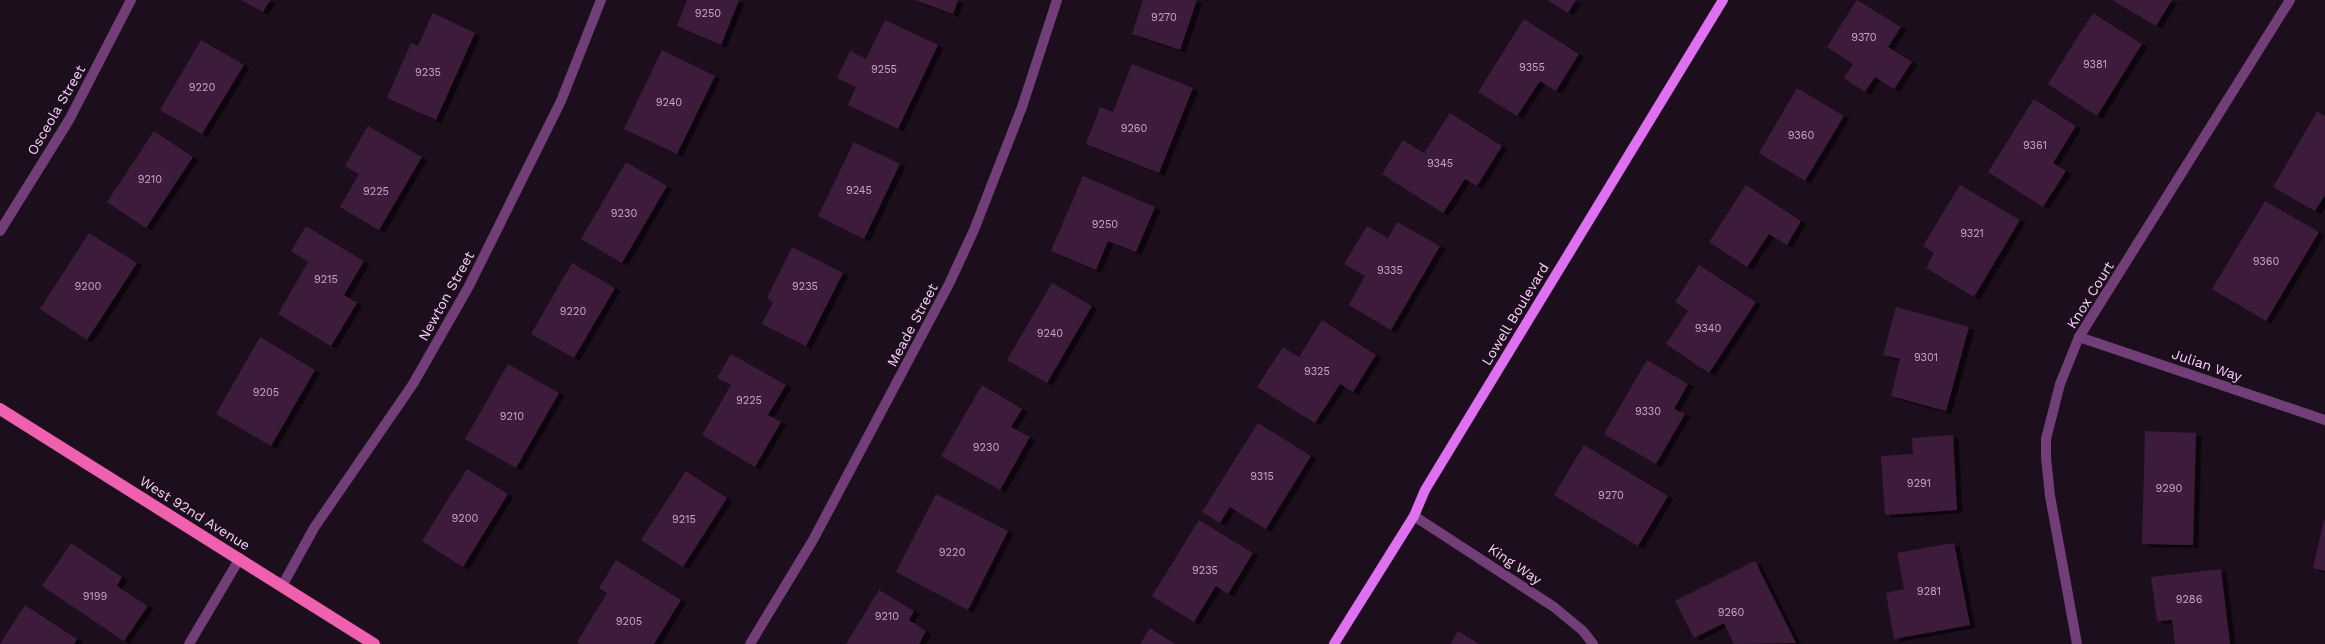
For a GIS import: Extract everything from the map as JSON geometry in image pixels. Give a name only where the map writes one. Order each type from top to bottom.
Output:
[{"type":"main road","name":"West 92nd Avenue","points":[[0,409],[240,558],[374,644]]},
{"type":"street","name":"Osceola Street","points":[[0,231],[69,120],[131,0]]},
{"type":"street","name":"Newton Street","points":[[282,586],[314,528],[413,384],[469,286],[561,100],[601,0]]},
{"type":"street","name":"Meade Street","points":[[750,644],[813,540],[949,284],[974,230],[1022,107],[1057,0]]},
{"type":"street","name":"Lowell Boulevard","points":[[1334,644],[1414,516],[1425,490],[1723,0]]},
{"type":"street","name":"Knox Court","points":[[2077,644],[2050,496],[2046,457],[2046,439],[2060,384],[2080,337],[2290,0]]},
{"type":"street","name":"Julian Way","points":[[2080,337],[2325,420]]},
{"type":"street","name":"King Way","points":[[1414,516],[1554,607],[1583,630],[1593,644]]},
{"type":"street","points":[[189,644],[240,558]]},
{"type":"building","points":[[241,0],[270,0],[263,12]]},
{"type":"building","points":[[687,0],[739,0],[721,45],[677,26]]},
{"type":"building","points":[[915,0],[958,0],[953,14]]},
{"type":"building","points":[[1143,0],[1197,0],[1180,50],[1132,34]]},
{"type":"building","points":[[1547,0],[1576,0],[1568,13]]},
{"type":"building","points":[[1857,0],[1901,27],[1888,47],[1912,62],[1894,89],[1875,77],[1865,92],[1844,78],[1853,64],[1827,47]]},
{"type":"building","points":[[2112,0],[2172,0],[2156,26]]},
{"type":"building","points":[[433,13],[475,33],[436,120],[387,98],[411,43],[418,46]]},
{"type":"building","points":[[2093,13],[2142,44],[2097,116],[2048,84]]},
{"type":"building","points":[[1524,19],[1579,54],[1556,91],[1540,81],[1517,116],[1478,92]]},
{"type":"building","points":[[885,20],[938,45],[898,129],[848,105],[856,87],[837,78],[850,51],[866,59]]},
{"type":"building","points":[[201,40],[244,65],[202,134],[160,110]]},
{"type":"building","points":[[662,50],[715,76],[677,154],[624,129]]},
{"type":"building","points":[[1132,64],[1193,88],[1159,173],[1086,144],[1100,107],[1113,112]]},
{"type":"building","points":[[1797,88],[1844,116],[1805,181],[1759,153]]},
{"type":"building","points":[[2034,99],[2076,126],[2053,163],[2066,171],[2043,207],[1988,172]]},
{"type":"building","points":[[2317,112],[2325,116],[2325,195],[2315,211],[2273,187]]},
{"type":"building","points":[[1450,113],[1502,146],[1477,186],[1465,179],[1443,213],[1382,174],[1403,140],[1424,153]]},
{"type":"building","points":[[368,126],[422,157],[379,230],[340,207],[359,174],[345,166]]},
{"type":"building","points":[[154,131],[193,157],[146,228],[107,202]]},
{"type":"building","points":[[854,142],[900,164],[864,239],[818,216]]},
{"type":"building","points":[[626,162],[667,186],[622,263],[581,239]]},
{"type":"building","points":[[1083,176],[1155,207],[1136,252],[1108,241],[1096,270],[1051,251]]},
{"type":"building","points":[[1746,185],[1801,221],[1787,245],[1769,234],[1747,267],[1709,242]]},
{"type":"building","points":[[1960,185],[2020,220],[1974,297],[1926,268],[1934,253],[1923,246]]},
{"type":"building","points":[[2265,201],[2319,232],[2266,321],[2212,289]]},
{"type":"building","points":[[1397,222],[1440,246],[1391,330],[1349,305],[1365,276],[1344,264],[1367,226],[1388,238]]},
{"type":"building","points":[[306,226],[364,261],[344,295],[357,303],[331,346],[278,314],[308,262],[291,251]]},
{"type":"building","points":[[89,233],[137,263],[87,340],[40,309]]},
{"type":"building","points":[[792,247],[843,273],[806,346],[762,324],[773,302],[767,298]]},
{"type":"building","points":[[572,263],[615,288],[574,358],[531,334]]},
{"type":"building","points":[[1699,265],[1756,302],[1709,373],[1666,344],[1688,311],[1675,302]]},
{"type":"building","points":[[1052,283],[1092,306],[1047,383],[1007,360]]},
{"type":"building","points":[[1896,307],[1969,327],[1946,411],[1891,396],[1900,359],[1883,355]]},
{"type":"building","points":[[1322,320],[1376,355],[1353,392],[1340,384],[1315,423],[1257,387],[1283,347],[1299,357]]},
{"type":"building","points":[[260,337],[315,370],[271,446],[216,414]]},
{"type":"building","points":[[731,354],[786,385],[768,415],[781,422],[755,467],[702,435],[731,385],[717,378]]},
{"type":"building","points":[[1647,360],[1688,384],[1674,409],[1685,414],[1656,464],[1604,434]]},
{"type":"building","points":[[508,364],[559,393],[516,468],[465,439]]},
{"type":"building","points":[[982,385],[1022,409],[1011,427],[1030,437],[1000,490],[941,456]]},
{"type":"building","points":[[1258,423],[1311,456],[1266,529],[1230,507],[1220,523],[1202,512]]},
{"type":"building","points":[[2145,431],[2196,433],[2193,545],[2142,544]]},
{"type":"building","points":[[1953,435],[1957,510],[1885,515],[1881,456],[1913,454],[1912,438]]},
{"type":"building","points":[[1584,445],[1668,496],[1638,546],[1554,495]]},
{"type":"building","points":[[467,469],[508,494],[463,567],[422,541]]},
{"type":"building","points":[[686,471],[727,498],[683,567],[641,540]]},
{"type":"building","points":[[936,494],[1008,531],[968,610],[896,572]]},
{"type":"building","points":[[1199,520],[1253,553],[1228,594],[1216,586],[1194,622],[1152,596]]},
{"type":"building","points":[[2325,520],[2325,571],[2313,568]]},
{"type":"building","points":[[71,543],[122,577],[117,586],[148,606],[124,641],[42,586]]},
{"type":"building","points":[[1954,543],[1970,625],[1894,639],[1886,593],[1904,589],[1897,553]]},
{"type":"building","points":[[616,560],[681,600],[654,644],[581,644],[577,642],[607,593],[599,588]]},
{"type":"building","points":[[1755,561],[1796,643],[1734,644],[1724,623],[1694,638],[1675,601]]},
{"type":"building","points":[[2221,569],[2230,644],[2175,644],[2172,620],[2157,621],[2151,577]]},
{"type":"building","points":[[879,590],[914,611],[909,620],[926,631],[919,644],[846,644]]},
{"type":"building","points":[[25,605],[77,639],[74,644],[0,644]]},
{"type":"building","points":[[1150,628],[1175,644],[1140,644]]},
{"type":"building","points":[[1458,631],[1479,644],[1450,644]]}]
